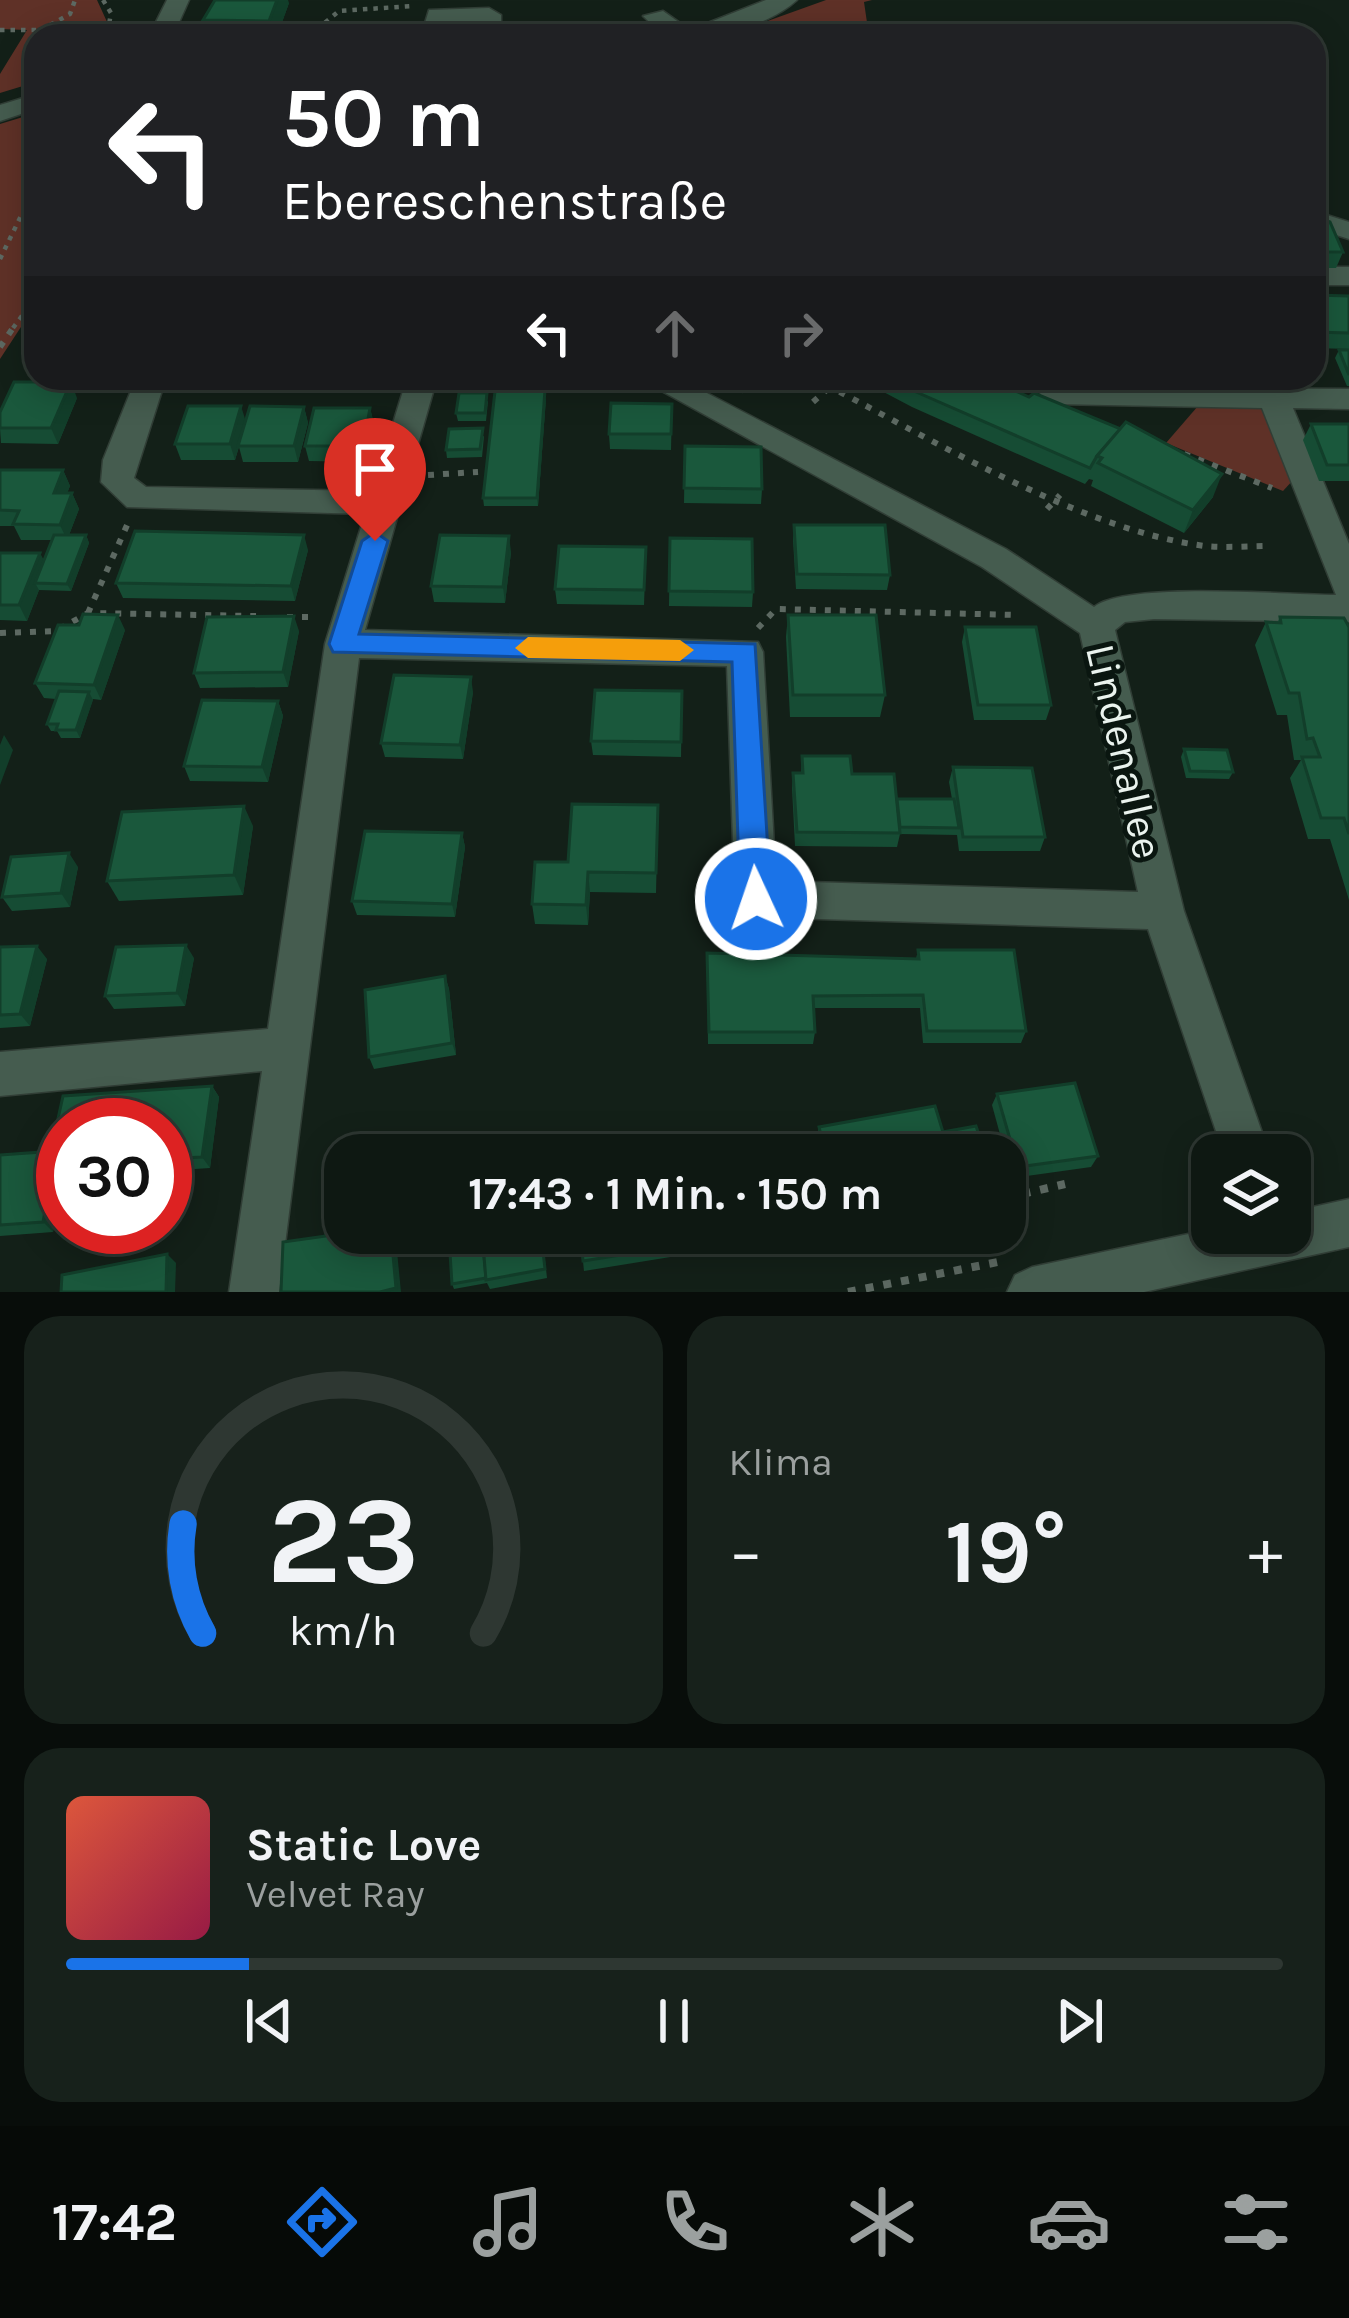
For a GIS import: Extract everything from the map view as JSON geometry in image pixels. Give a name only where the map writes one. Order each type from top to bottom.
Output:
[{"type":"street","points":[[722,24],[772,2]]},
{"type":"street","points":[[436,24],[437,15],[489,15],[489,24]]},
{"type":"street","points":[[655,16],[666,24]]},
{"type":"street","points":[[146,390],[119,460],[117,482],[139,499],[392,490]]},
{"type":"street","points":[[254,1292],[346,631],[419,390]]},
{"type":"street","name":"Lindenallee","points":[[676,390],[994,558],[1092,621],[1163,911],[1240,1134]]},
{"type":"street","points":[[1055,394],[1349,399]]},
{"type":"street","points":[[1274,399],[1333,506],[1349,587]]},
{"type":"street","points":[[1092,621],[1117,609],[1154,606],[1349,609]]},
{"type":"street","points":[[346,631],[745,652],[756,899],[1163,911]]},
{"type":"street","points":[[0,1074],[286,1048]]},
{"type":"street","points":[[1311,1230],[1349,1223]]},
{"type":"street","points":[[1032,1292],[1197,1254]]},
{"type":"path","points":[[52,24],[70,14],[75,0]]},
{"type":"path","points":[[316,24],[324,11],[370,6],[372,0]]},
{"type":"path","points":[[0,259],[24,209]]},
{"type":"path","points":[[0,347],[24,314]]},
{"type":"path","points":[[813,402],[827,390]]},
{"type":"path","points":[[836,390],[1001,474],[1060,495],[1133,530],[1206,546],[1270,546]]},
{"type":"path","points":[[1163,446],[1333,506]]},
{"type":"path","points":[[392,490],[478,472]]},
{"type":"path","points":[[1046,509],[1060,495]]},
{"type":"path","points":[[88,613],[139,499]]},
{"type":"path","points":[[745,652],[745,642],[776,609],[1092,621]]},
{"type":"path","points":[[0,633],[56,631],[88,613],[346,631]]},
{"type":"path","points":[[1026,1193],[1065,1184]]},
{"type":"shaded area","points":[[0,0],[97,0],[108,24],[24,24],[24,30],[0,29]]},
{"type":"shaded area","points":[[826,0],[872,0],[864,2],[867,24],[759,24]]},
{"type":"shaded area","points":[[24,35],[24,86],[0,93],[0,74]]},
{"type":"shaded area","points":[[24,117],[24,322],[0,359],[0,124]]},
{"type":"shaded area","points":[[1198,406],[1265,408],[1294,479],[1283,491],[1166,443]]},
{"type":"building","points":[[215,0],[277,0],[269,21],[203,20]]},
{"type":"building","points":[[1326,220],[1330,222],[1343,252],[1326,252]]},
{"type":"building","points":[[1326,295],[1349,296],[1349,333],[1326,332]]},
{"type":"building","points":[[1339,350],[1349,350],[1349,375]]},
{"type":"building","points":[[14,382],[24,382],[24,390],[68,390],[51,428],[0,428],[0,412]]},
{"type":"building","points":[[545,390],[537,498],[483,498],[495,391]]},
{"type":"building","points":[[1014,390],[1029,397],[1034,393],[1121,429],[1090,468],[914,391]]},
{"type":"building","points":[[459,393],[487,393],[485,413],[456,413]]},
{"type":"building","points":[[611,403],[672,404],[671,434],[609,434]]},
{"type":"building","points":[[188,406],[241,406],[230,444],[175,444]]},
{"type":"building","points":[[250,406],[304,407],[294,446],[238,446]]},
{"type":"building","points":[[314,408],[370,408],[363,446],[305,446]]},
{"type":"building","points":[[1126,422],[1222,474],[1193,510],[1098,463],[1102,458],[1097,456]]},
{"type":"building","points":[[1311,424],[1349,424],[1349,465],[1327,465]]},
{"type":"building","points":[[483,428],[480,449],[446,450],[449,429]]},
{"type":"building","points":[[685,446],[761,447],[762,489],[684,488]]},
{"type":"building","points":[[0,470],[63,470],[54,493],[72,493],[60,525],[13,524],[19,511],[0,510]]},
{"type":"building","points":[[794,525],[885,525],[890,575],[797,574]]},
{"type":"building","points":[[135,531],[304,535],[291,586],[116,583]]},
{"type":"building","points":[[54,535],[86,535],[67,584],[35,583]]},
{"type":"building","points":[[440,535],[509,536],[503,587],[431,586]]},
{"type":"building","points":[[670,538],[752,539],[753,592],[669,591]]},
{"type":"building","points":[[559,546],[646,547],[644,590],[555,589]]},
{"type":"building","points":[[0,553],[40,553],[19,605],[0,605]]},
{"type":"building","points":[[83,614],[118,615],[94,685],[35,683],[58,625],[79,625]]},
{"type":"building","points":[[788,615],[876,615],[885,695],[793,695]]},
{"type":"building","points":[[294,616],[283,672],[194,673],[207,617]]},
{"type":"building","points":[[1280,617],[1344,618],[1349,627],[1349,834],[1344,818],[1321,818],[1302,757],[1320,757],[1313,738],[1307,739],[1299,693],[1289,693],[1266,622],[1281,623]]},
{"type":"building","points":[[965,627],[1036,627],[1051,705],[978,705]]},
{"type":"building","points":[[394,675],[471,677],[460,745],[381,743]]},
{"type":"building","points":[[595,690],[682,691],[681,742],[591,741]]},
{"type":"building","points":[[59,691],[89,692],[76,730],[56,730],[58,724],[47,724]]},
{"type":"building","points":[[202,700],[278,701],[262,767],[184,766]]},
{"type":"building","points":[[1184,749],[1227,750],[1233,772],[1190,771]]},
{"type":"building","points":[[802,756],[850,756],[852,774],[894,774],[900,833],[797,832],[793,773],[803,773]]},
{"type":"building","points":[[953,767],[1032,768],[1045,837],[963,837]]},
{"type":"building","points":[[897,799],[954,799],[959,828],[900,827]]},
{"type":"building","points":[[572,804],[658,805],[656,873],[588,872],[586,905],[532,904],[535,862],[568,862]]},
{"type":"building","points":[[244,806],[234,875],[107,881],[122,812]]},
{"type":"building","points":[[365,831],[462,833],[452,904],[352,901]]},
{"type":"building","points":[[69,853],[61,893],[2,897],[11,857]]},
{"type":"building","points":[[186,945],[177,993],[105,996],[116,947]]},
{"type":"building","points":[[37,946],[20,1014],[0,1015],[0,947]]},
{"type":"building","points":[[918,950],[1014,950],[1026,1031],[927,1031],[923,995],[813,996],[815,1032],[709,1032],[707,953],[919,959]]},
{"type":"building","points":[[445,976],[452,1043],[369,1057],[365,990]]},
{"type":"building","points":[[1075,1083],[1098,1156],[1026,1166],[1026,1134],[1009,1134],[997,1094]]},
{"type":"building","points":[[212,1086],[202,1157],[192,1158],[192,1098],[63,1096]]},
{"type":"building","points":[[935,1106],[944,1134],[821,1134],[819,1127]]},
{"type":"building","points":[[976,1126],[979,1134],[944,1134]]},
{"type":"building","points":[[36,1152],[36,1222],[0,1225],[0,1155]]},
{"type":"building","points":[[324,1236],[324,1254],[393,1254],[396,1288],[281,1292],[283,1242]]},
{"type":"building","points":[[167,1254],[166,1292],[61,1292],[62,1275]]},
{"type":"building","points":[[450,1254],[484,1254],[486,1278],[452,1284]]},
{"type":"building","points":[[484,1254],[543,1254],[545,1269],[486,1280]]},
{"type":"building","points":[[582,1254],[627,1254],[583,1261]]},
{"type":"slow traffic","points":[[528,648],[680,650]]},
{"type":"route","points":[[375,541],[343,644],[745,652],[756,899]]}]
